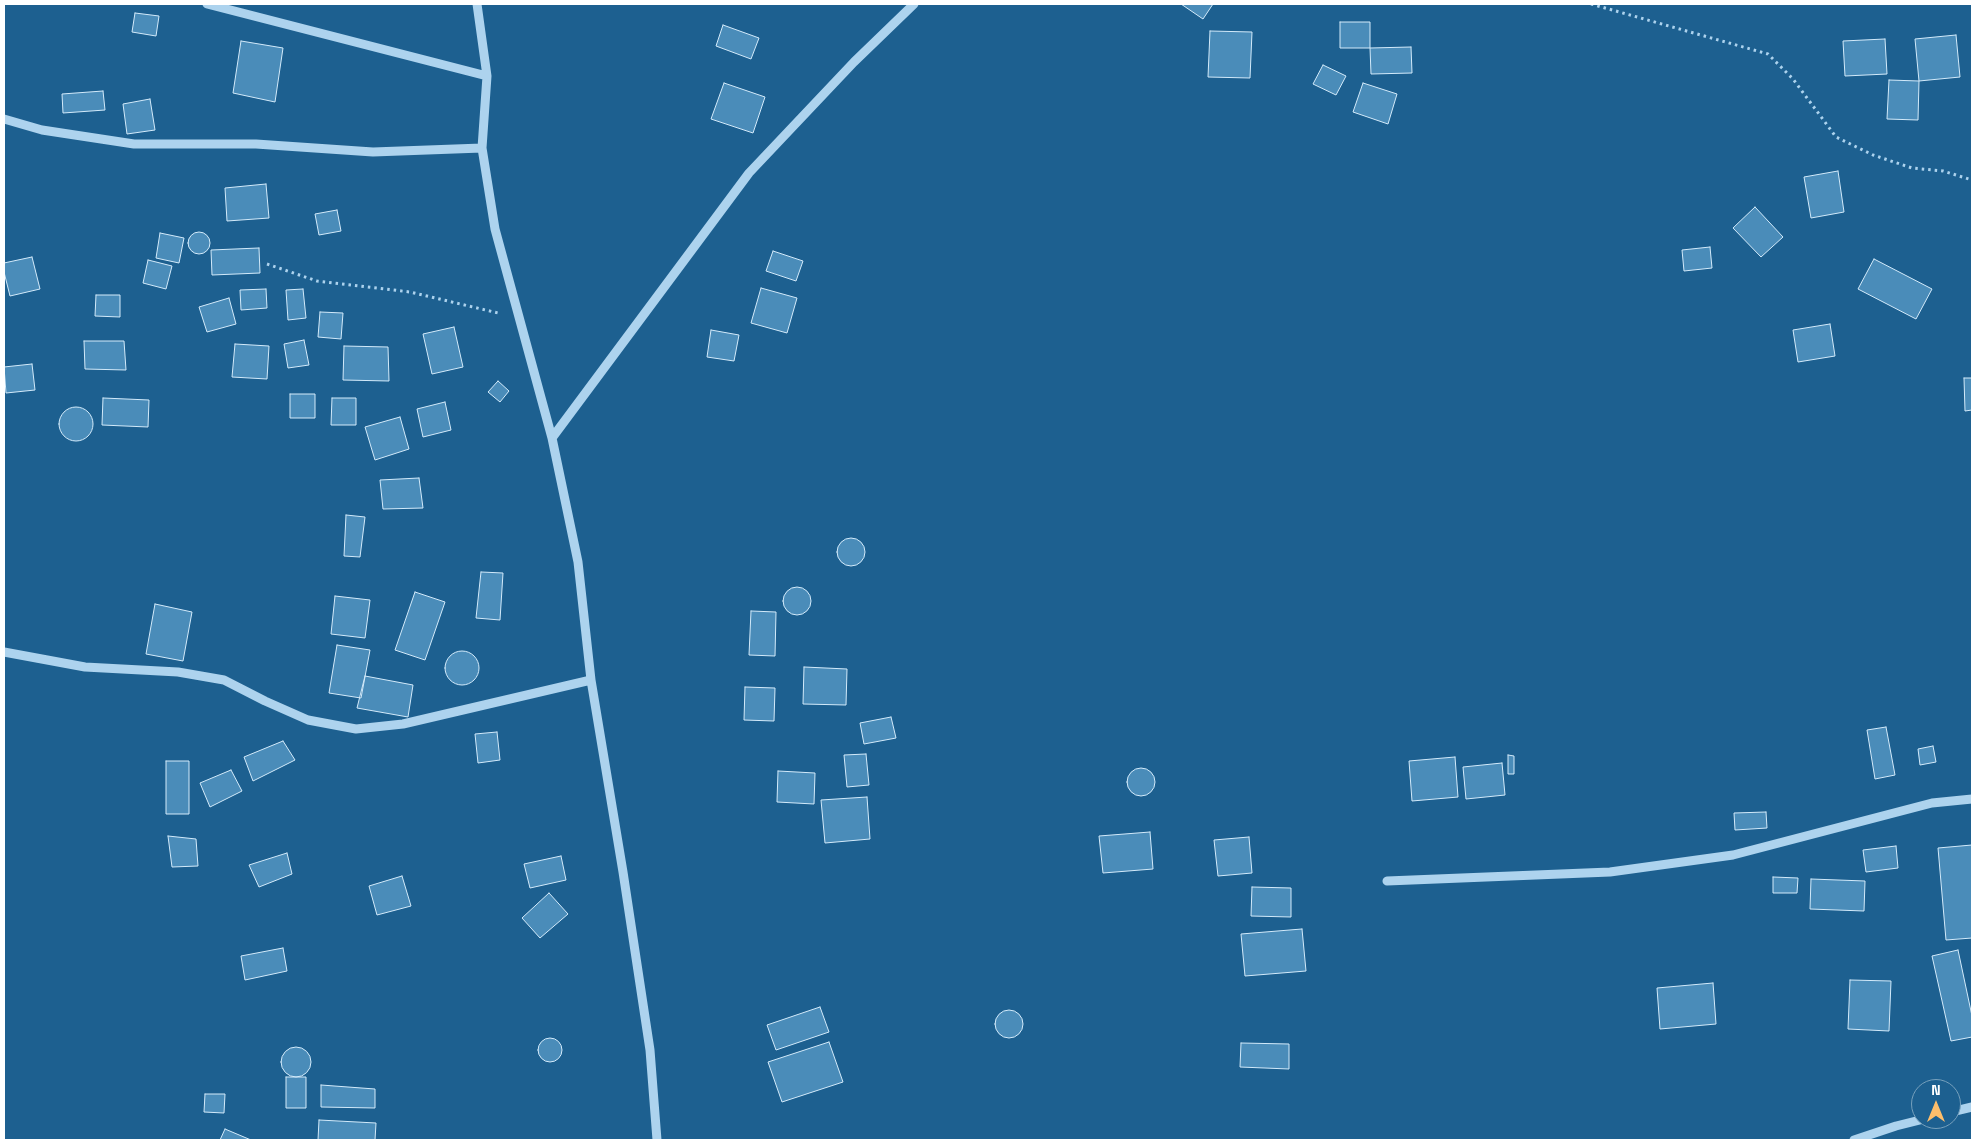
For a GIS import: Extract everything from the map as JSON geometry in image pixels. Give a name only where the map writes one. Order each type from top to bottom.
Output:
[{"type":"street","points":[[207,4],[487,76]]},
{"type":"street","points":[[477,4],[487,76],[482,148],[495,229],[552,438],[578,562],[591,680],[650,1050],[656,1140]]},
{"type":"street","points":[[552,438],[749,173],[854,62],[914,4]]},
{"type":"street","points":[[4,119],[42,130],[134,144],[256,144],[373,152],[482,148]]},
{"type":"street","points":[[4,652],[85,667],[178,672],[224,680],[308,720],[356,729],[403,724],[591,680]]},
{"type":"street","points":[[1387,881],[1610,872],[1733,855],[1932,803],[1972,799]]},
{"type":"street","points":[[1854,1140],[1911,1122]]},
{"type":"path","points":[[1591,4],[1768,54],[1793,79],[1836,136],[1873,155],[1912,168],[1943,171],[1972,180]]},
{"type":"path","points":[[266,264],[317,281],[410,292],[518,317]]},
{"type":"building","points":[[1181,4],[1213,4],[1203,19]]},
{"type":"building","points":[[135,13],[159,16],[156,36],[132,32]]},
{"type":"building","points":[[1340,22],[1370,22],[1370,48],[1340,48]]},
{"type":"building","points":[[723,25],[759,38],[751,59],[716,46]]},
{"type":"building","points":[[1210,31],[1252,32],[1250,78],[1208,77]]},
{"type":"building","points":[[1956,35],[1960,77],[1919,81],[1915,39]]},
{"type":"building","points":[[1885,39],[1887,74],[1845,76],[1843,41]]},
{"type":"building","points":[[241,41],[283,48],[275,102],[233,93]]},
{"type":"building","points":[[1411,47],[1412,73],[1371,74],[1370,48]]},
{"type":"building","points":[[1323,65],[1346,76],[1336,95],[1313,84]]},
{"type":"building","points":[[1889,80],[1919,81],[1918,120],[1887,119]]},
{"type":"building","points":[[724,83],[765,97],[753,133],[711,119]]},
{"type":"building","points":[[1363,83],[1397,94],[1388,124],[1353,112]]},
{"type":"building","points":[[103,91],[105,110],[63,113],[62,94]]},
{"type":"building","points":[[150,99],[155,130],[127,134],[123,104]]},
{"type":"building","points":[[1838,171],[1844,212],[1811,218],[1804,177]]},
{"type":"building","points":[[266,184],[269,218],[227,221],[225,188]]},
{"type":"building","points":[[1755,207],[1783,237],[1761,257],[1733,228]]},
{"type":"building","points":[[337,210],[341,231],[319,235],[315,214]]},
{"type":"building","points":[[199,232],[207,235],[210,243],[207,251],[199,254],[191,251],[188,243],[191,235]]},
{"type":"building","points":[[160,233],[184,238],[179,263],[156,258]]},
{"type":"building","points":[[1710,247],[1712,268],[1684,271],[1682,250]]},
{"type":"building","points":[[259,248],[260,273],[212,275],[211,250]]},
{"type":"building","points":[[773,251],[803,261],[796,281],[766,271]]},
{"type":"building","points":[[32,257],[40,289],[10,296],[4,272],[4,263]]},
{"type":"building","points":[[1874,259],[1932,289],[1916,319],[1858,289]]},
{"type":"building","points":[[148,260],[172,266],[166,289],[143,283]]},
{"type":"building","points":[[761,288],[797,298],[787,333],[751,323]]},
{"type":"building","points":[[266,289],[267,308],[241,310],[240,290]]},
{"type":"building","points":[[303,289],[306,318],[288,320],[286,290]]},
{"type":"building","points":[[96,295],[120,295],[120,317],[95,316]]},
{"type":"building","points":[[229,298],[236,324],[207,332],[199,307]]},
{"type":"building","points":[[320,312],[343,313],[341,339],[318,337]]},
{"type":"building","points":[[1830,324],[1835,356],[1798,362],[1793,330]]},
{"type":"building","points":[[454,327],[463,367],[432,374],[423,334]]},
{"type":"building","points":[[711,330],[739,335],[734,361],[707,357]]},
{"type":"building","points":[[304,340],[309,365],[288,368],[284,344]]},
{"type":"building","points":[[84,341],[124,341],[126,370],[85,369]]},
{"type":"building","points":[[235,344],[269,346],[267,379],[232,377]]},
{"type":"building","points":[[344,346],[388,347],[389,381],[343,380]]},
{"type":"building","points":[[32,364],[35,390],[6,393],[4,367]]},
{"type":"building","points":[[1964,378],[1972,378],[1972,410],[1965,411]]},
{"type":"building","points":[[498,381],[509,391],[500,402],[488,392]]},
{"type":"building","points":[[290,394],[315,394],[315,418],[290,418]]},
{"type":"building","points":[[103,398],[149,400],[148,427],[102,425]]},
{"type":"building","points":[[332,398],[356,398],[356,425],[331,425]]},
{"type":"building","points":[[445,402],[451,430],[423,437],[417,409]]},
{"type":"building","points":[[76,407],[83,408],[88,412],[92,417],[92,431],[88,436],[83,440],[76,441],[69,440],[64,436],[60,431],[59,424],[60,417],[64,412],[69,408]]},
{"type":"building","points":[[400,417],[409,449],[375,460],[365,427]]},
{"type":"building","points":[[419,478],[423,508],[383,509],[380,480]]},
{"type":"building","points":[[346,515],[365,517],[360,557],[344,556]]},
{"type":"building","points":[[851,538],[861,542],[865,552],[861,562],[851,566],[841,562],[837,552],[841,542]]},
{"type":"building","points":[[481,572],[503,573],[500,620],[476,618]]},
{"type":"building","points":[[797,587],[807,591],[811,601],[807,611],[797,615],[787,611],[783,601],[787,591]]},
{"type":"building","points":[[415,592],[445,602],[425,660],[395,650]]},
{"type":"building","points":[[335,596],[370,600],[365,638],[331,634]]},
{"type":"building","points":[[155,604],[192,612],[183,661],[146,654]]},
{"type":"building","points":[[751,611],[776,612],[775,656],[749,655]]},
{"type":"building","points":[[337,645],[370,650],[361,698],[329,693]]},
{"type":"building","points":[[462,651],[474,656],[479,668],[474,680],[462,685],[450,680],[445,668],[450,656]]},
{"type":"building","points":[[804,667],[847,669],[846,705],[803,704]]},
{"type":"building","points":[[365,676],[413,685],[408,717],[357,708]]},
{"type":"building","points":[[745,687],[775,688],[774,721],[744,720]]},
{"type":"building","points":[[891,717],[896,738],[864,744],[860,723]]},
{"type":"building","points":[[1886,727],[1895,775],[1875,779],[1867,730]]},
{"type":"building","points":[[497,732],[500,760],[478,763],[475,734]]},
{"type":"building","points":[[283,741],[295,760],[253,781],[244,757]]},
{"type":"building","points":[[1933,746],[1936,762],[1920,765],[1918,749]]},
{"type":"building","points":[[866,754],[869,785],[847,787],[844,755]]},
{"type":"building","points":[[1508,755],[1514,756],[1514,774],[1508,774]]},
{"type":"building","points":[[1455,757],[1458,797],[1412,801],[1409,761]]},
{"type":"building","points":[[166,761],[189,761],[189,814],[166,814]]},
{"type":"building","points":[[1502,763],[1505,795],[1466,799],[1463,767]]},
{"type":"building","points":[[1141,768],[1151,772],[1155,782],[1151,792],[1141,796],[1131,792],[1127,782],[1131,772]]},
{"type":"building","points":[[231,770],[242,791],[210,807],[200,783]]},
{"type":"building","points":[[778,771],[815,773],[814,804],[777,802]]},
{"type":"building","points":[[867,797],[870,839],[825,843],[821,800]]},
{"type":"building","points":[[1766,812],[1767,828],[1735,830],[1734,813]]},
{"type":"building","points":[[1150,832],[1153,869],[1103,873],[1099,836]]},
{"type":"building","points":[[168,836],[196,839],[198,866],[172,867]]},
{"type":"building","points":[[1249,837],[1252,873],[1218,876],[1214,840]]},
{"type":"building","points":[[1972,845],[1972,938],[1946,940],[1938,848]]},
{"type":"building","points":[[1896,846],[1898,868],[1866,872],[1863,850]]},
{"type":"building","points":[[287,853],[292,874],[259,887],[249,865]]},
{"type":"building","points":[[561,856],[566,880],[530,888],[524,864]]},
{"type":"building","points":[[402,876],[411,906],[377,915],[369,886]]},
{"type":"building","points":[[1773,877],[1798,878],[1797,893],[1773,893]]},
{"type":"building","points":[[1811,879],[1865,881],[1864,911],[1810,909]]},
{"type":"building","points":[[1252,887],[1291,888],[1291,917],[1251,916]]},
{"type":"building","points":[[549,893],[568,914],[540,938],[522,918]]},
{"type":"building","points":[[1302,929],[1306,971],[1245,976],[1241,934]]},
{"type":"building","points":[[283,948],[287,971],[245,980],[241,956]]},
{"type":"building","points":[[1958,950],[1972,1016],[1972,1037],[1951,1041],[1932,956]]},
{"type":"building","points":[[1850,980],[1891,981],[1889,1031],[1848,1029]]},
{"type":"building","points":[[1713,983],[1716,1024],[1660,1029],[1657,988]]},
{"type":"building","points":[[820,1007],[829,1032],[776,1050],[767,1025]]},
{"type":"building","points":[[1009,1010],[1019,1014],[1023,1024],[1019,1034],[1009,1038],[999,1034],[995,1024],[999,1014]]},
{"type":"building","points":[[550,1038],[559,1041],[562,1050],[559,1059],[550,1062],[541,1059],[538,1050],[541,1041]]},
{"type":"building","points":[[829,1042],[843,1082],[782,1102],[768,1062]]},
{"type":"building","points":[[1241,1043],[1289,1044],[1289,1069],[1240,1067]]},
{"type":"building","points":[[296,1047],[307,1051],[311,1062],[307,1073],[296,1077],[285,1073],[281,1062],[285,1051]]},
{"type":"building","points":[[286,1077],[306,1077],[306,1108],[286,1108]]},
{"type":"building","points":[[321,1085],[375,1089],[375,1108],[321,1107]]},
{"type":"building","points":[[205,1094],[225,1094],[224,1113],[204,1112]]},
{"type":"building","points":[[319,1120],[376,1123],[375,1140],[318,1140]]},
{"type":"building","points":[[225,1129],[251,1140],[220,1140]]}]
